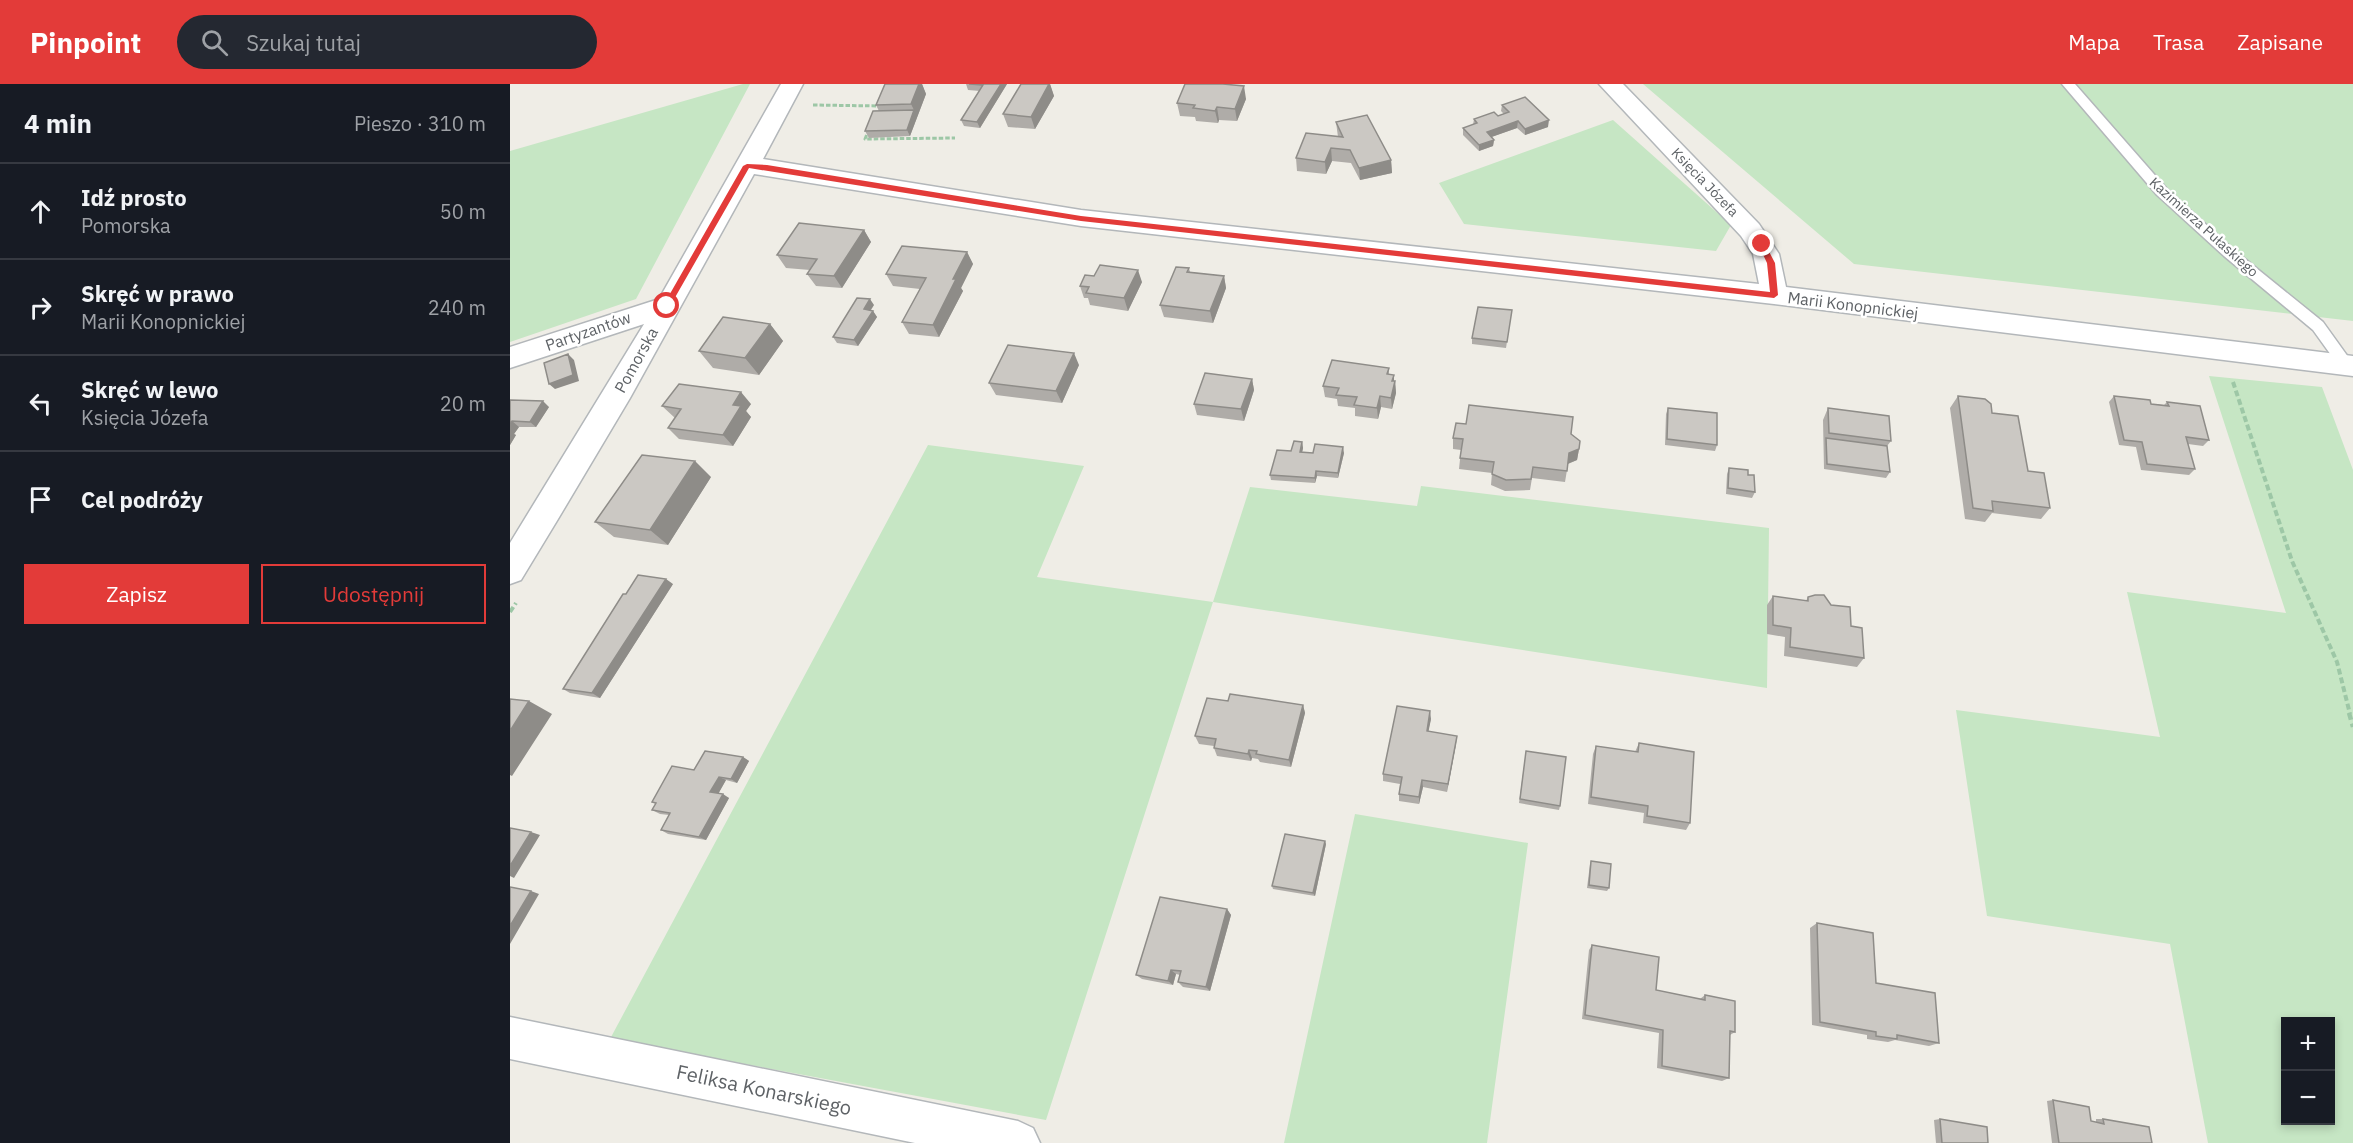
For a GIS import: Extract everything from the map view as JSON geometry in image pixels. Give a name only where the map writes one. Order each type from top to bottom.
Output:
[{"type":"street","name":"Pomorska","points":[[510,570],[559,493],[792,84]]},
{"type":"street","name":"Księcia Józefa","points":[[1610,84],[1742,220],[1762,244],[1771,263],[1774,295]]},
{"type":"street","name":"Marii Konopnickiej","points":[[747,166],[767,167],[1081,218],[1774,295],[2349,365]]},
{"type":"street","name":"Partyzantów","points":[[510,358],[667,306]]},
{"type":"street","name":"Feliksa Konarskiego","points":[[510,1038],[1018,1143]]},
{"type":"lane","name":"Kazimierza Pułaskiego","points":[[2068,84],[2162,192],[2229,253],[2318,326],[2349,365]]},
{"type":"path","points":[[815,105],[887,106]]},
{"type":"path","points":[[869,128],[865,139],[955,138]]},
{"type":"path","points":[[2222,350],[2292,561],[2337,662],[2353,727]]},
{"type":"green space","points":[[743,84],[750,84],[636,299],[510,342],[510,151]]},
{"type":"green space","points":[[1643,84],[2353,84],[2353,321],[1854,264]]},
{"type":"green space","points":[[1613,120],[1731,225],[1716,251],[1464,224],[1439,183]]},
{"type":"green space","points":[[2209,376],[2322,387],[2353,470],[2353,1143],[2208,1143],[2170,944],[1987,916],[1956,710],[2160,737],[2127,592],[2286,613]]},
{"type":"green space","points":[[928,445],[1084,466],[1037,577],[1213,602],[1046,1120],[610,1039]]},
{"type":"green space","points":[[1421,486],[1769,528],[1767,688],[1213,602],[1250,487],[1417,506]]},
{"type":"green space","points":[[1355,814],[1528,843],[1487,1143],[1284,1143]]},
{"type":"building","points":[[885,84],[919,84],[911,104],[876,105]]},
{"type":"building","points":[[969,84],[1001,84],[977,122],[961,120],[983,85]]},
{"type":"building","points":[[1021,84],[1049,84],[1031,117],[1003,114]]},
{"type":"building","points":[[1185,84],[1244,86],[1235,109],[1217,107],[1215,111],[1177,103]]},
{"type":"building","points":[[1525,97],[1549,120],[1525,129],[1518,121],[1487,132],[1494,140],[1479,145],[1463,128],[1477,123],[1474,119],[1494,112],[1498,116],[1509,112],[1502,105]]},
{"type":"building","points":[[914,110],[907,130],[865,131],[873,111]]},
{"type":"building","points":[[1367,115],[1391,160],[1359,168],[1350,150],[1331,148],[1325,162],[1296,158],[1306,133],[1343,137],[1336,122]]},
{"type":"building","points":[[799,223],[864,230],[834,276],[807,274],[817,259],[777,255]]},
{"type":"building","points":[[902,246],[967,252],[933,325],[902,322],[926,278],[886,274]]},
{"type":"building","points":[[1100,265],[1138,270],[1124,298],[1086,293],[1089,287],[1080,286],[1085,275],[1094,276]]},
{"type":"building","points":[[1176,267],[1189,268],[1187,272],[1224,276],[1210,311],[1160,305]]},
{"type":"building","points":[[857,298],[870,299],[864,309],[873,311],[854,340],[833,337]]},
{"type":"building","points":[[1478,307],[1512,310],[1507,342],[1472,338]]},
{"type":"building","points":[[723,317],[770,324],[745,358],[699,351]]},
{"type":"building","points":[[1008,345],[1074,353],[1056,391],[989,383]]},
{"type":"building","points":[[568,354],[573,375],[549,384],[544,363]]},
{"type":"building","points":[[1332,360],[1389,368],[1387,374],[1394,375],[1392,381],[1395,381],[1391,398],[1380,396],[1377,408],[1354,405],[1357,397],[1336,395],[1339,388],[1323,386]]},
{"type":"building","points":[[1205,373],[1252,379],[1241,409],[1194,404]]},
{"type":"building","points":[[679,384],[741,392],[733,405],[741,406],[723,435],[668,428],[681,409],[662,406]]},
{"type":"building","points":[[1958,396],[1985,399],[1991,404],[1992,413],[2018,416],[2028,471],[2044,473],[2050,508],[1992,501],[1993,511],[1973,508]]},
{"type":"building","points":[[2114,396],[2150,400],[2151,404],[2169,406],[2167,402],[2200,406],[2209,440],[2186,437],[2195,469],[2147,464],[2142,442],[2124,440]]},
{"type":"building","points":[[510,400],[543,401],[530,422],[512,421],[510,424]]},
{"type":"building","points":[[1469,405],[1573,417],[1571,434],[1580,441],[1579,449],[1569,453],[1567,471],[1533,467],[1531,479],[1506,480],[1492,474],[1494,462],[1460,458],[1463,439],[1453,438],[1456,423],[1466,424]]},
{"type":"building","points":[[1668,408],[1717,413],[1717,445],[1667,439]]},
{"type":"building","points":[[1828,408],[1889,416],[1891,441],[1829,433]]},
{"type":"building","points":[[1826,438],[1887,446],[1890,472],[1827,464]]},
{"type":"building","points":[[1294,441],[1302,442],[1300,452],[1313,453],[1315,444],[1343,447],[1338,473],[1316,471],[1315,478],[1270,475],[1277,450],[1291,451]]},
{"type":"building","points":[[642,455],[695,461],[650,530],[595,522]]},
{"type":"building","points":[[1729,468],[1748,470],[1748,475],[1754,475],[1755,492],[1728,488]]},
{"type":"building","points":[[638,575],[666,579],[592,693],[563,689],[623,594],[626,594]]},
{"type":"building","points":[[1824,595],[1831,605],[1850,607],[1851,626],[1862,628],[1864,658],[1790,647],[1791,628],[1773,625],[1773,596],[1808,601],[1808,597]]},
{"type":"building","points":[[1230,694],[1303,705],[1289,760],[1256,754],[1257,751],[1249,750],[1248,754],[1214,748],[1216,739],[1195,736],[1207,698],[1228,701]]},
{"type":"building","points":[[510,699],[529,701],[510,731]]},
{"type":"building","points":[[1397,706],[1430,711],[1427,731],[1457,736],[1448,784],[1422,780],[1419,797],[1399,794],[1402,777],[1383,774]]},
{"type":"building","points":[[1639,743],[1694,752],[1690,823],[1647,816],[1648,806],[1591,797],[1596,746],[1638,752]]},
{"type":"building","points":[[705,751],[743,757],[731,779],[719,777],[710,792],[723,794],[699,837],[661,830],[670,813],[652,810],[656,803],[652,802],[672,766],[694,770]]},
{"type":"building","points":[[1526,751],[1566,757],[1560,806],[1520,799]]},
{"type":"building","points":[[510,828],[531,832],[510,866]]},
{"type":"building","points":[[1285,834],[1325,841],[1313,893],[1272,886]]},
{"type":"building","points":[[1591,861],[1611,864],[1609,888],[1589,885]]},
{"type":"building","points":[[510,887],[531,891],[510,926]]},
{"type":"building","points":[[1160,897],[1227,909],[1206,987],[1178,982],[1181,971],[1171,970],[1168,981],[1136,975]]},
{"type":"building","points":[[1817,923],[1873,933],[1876,983],[1935,993],[1939,1043],[1897,1035],[1897,1039],[1876,1036],[1876,1032],[1820,1022]]},
{"type":"building","points":[[1592,945],[1659,957],[1656,990],[1705,1000],[1705,995],[1735,1001],[1735,1032],[1730,1031],[1729,1078],[1662,1066],[1663,1030],[1585,1015]]},
{"type":"building","points":[[2053,1100],[2089,1107],[2091,1121],[2104,1124],[2103,1119],[2149,1127],[2152,1143],[2059,1143]]},
{"type":"building","points":[[1940,1119],[1987,1127],[1988,1143],[1942,1143]]},
{"type":"route","points":[[667,306],[747,166],[767,167],[1081,218],[1774,295],[1771,263],[1762,244]]}]
